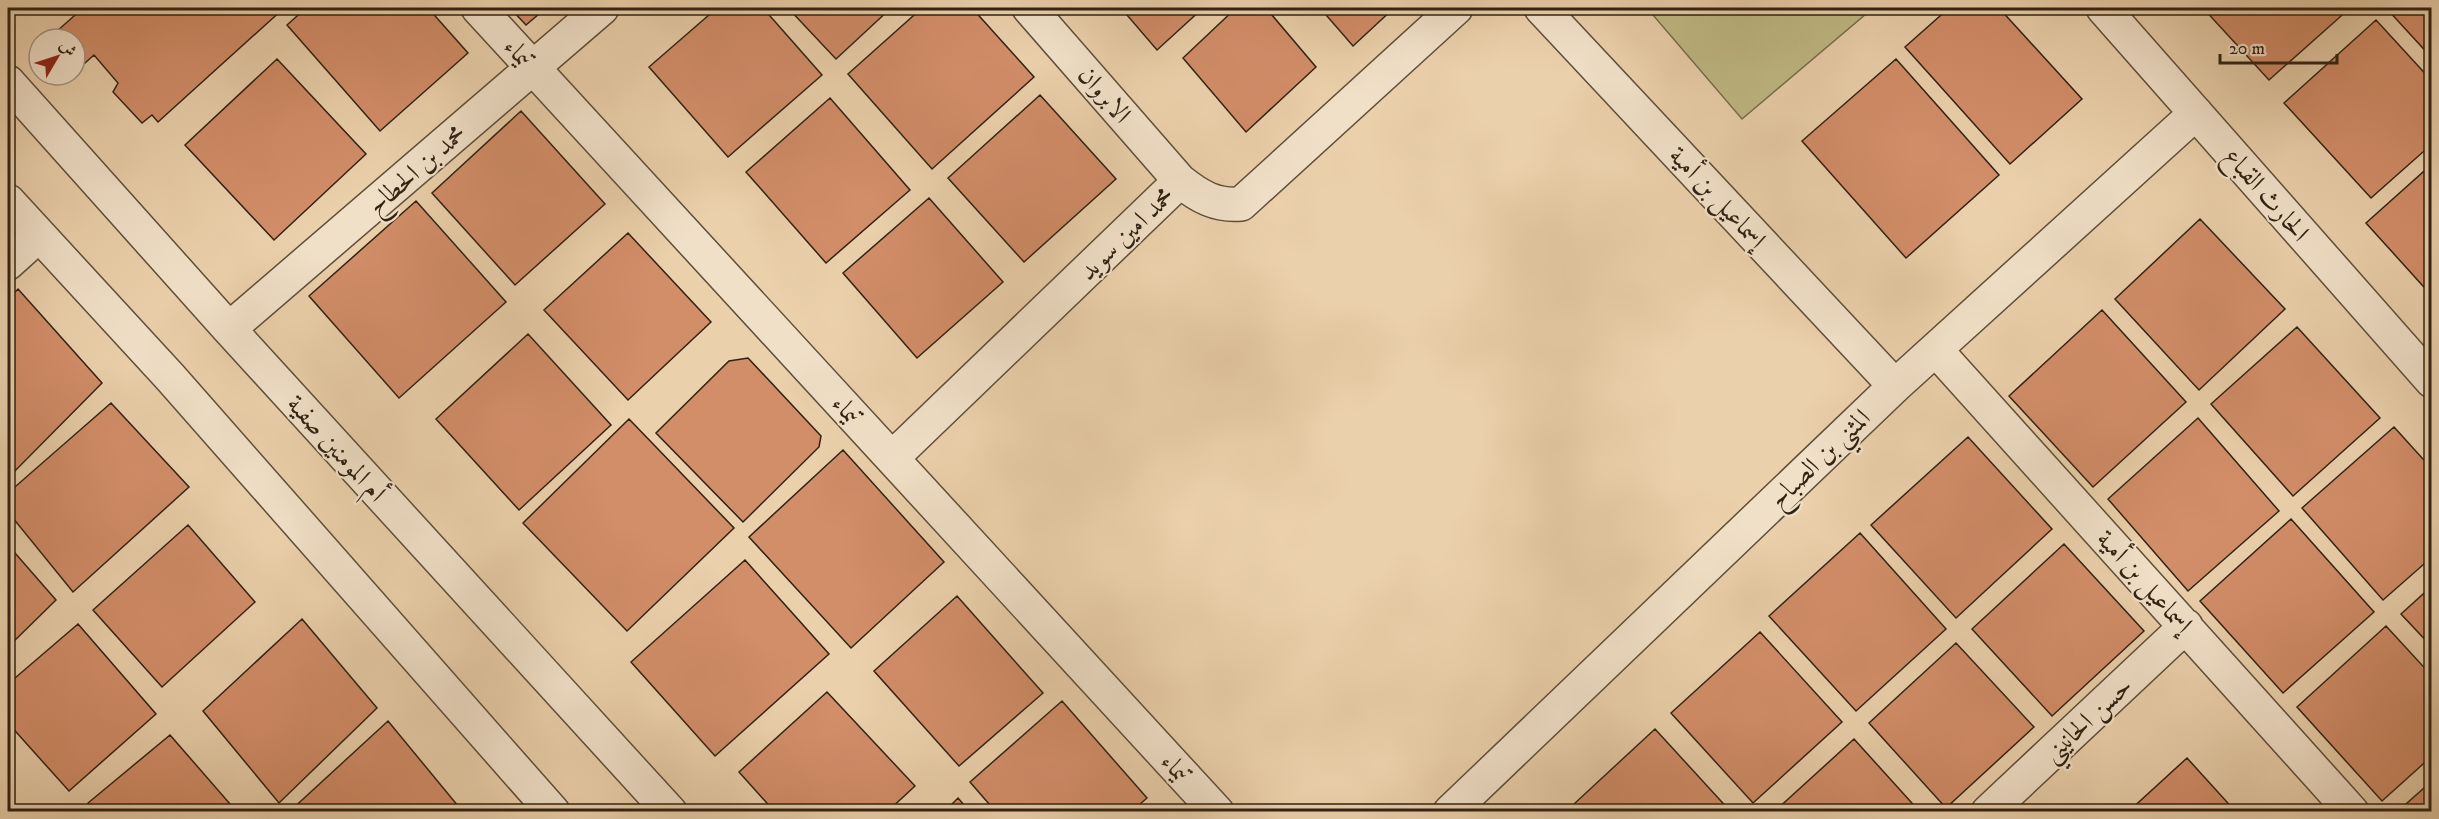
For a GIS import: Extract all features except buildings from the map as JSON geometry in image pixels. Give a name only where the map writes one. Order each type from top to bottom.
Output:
[{"type":"street","name":"تيماء","points":[[478,8],[1217,812]]},
{"type":"street","name":"محمد بن الحطاح","points":[[229,329],[602,8]]},
{"type":"street","name":"الابروان","points":[[1029,8],[1180,181]]},
{"type":"street","name":"محمد امين سويد","points":[[892,458],[1180,181],[1197,195],[1225,205],[1241,204],[1456,8]]},
{"type":"street","name":"إسماعيل بن أمية","points":[[1541,8],[1895,386]]},
{"type":"street","name":"الحارث القباع","points":[[2103,8],[2432,381]]},
{"type":"street","name":"أم المومنين صفية","points":[[8,82],[229,329],[670,812]]},
{"type":"street","name":"المثني بن الصباح","points":[[1450,812],[1895,386],[2196,113]]},
{"type":"street","points":[[8,201],[170,377],[544,809]]},
{"type":"street","points":[[8,263],[38,236]]},
{"type":"street","name":"إسماعيل بن أمية","points":[[1936,350],[2352,812]]},
{"type":"street","name":"حسن الحانيني","points":[[1988,812],[2186,626]]},
{"type":"shaded area","points":[[1647,8],[1873,8],[1742,119]]}]
